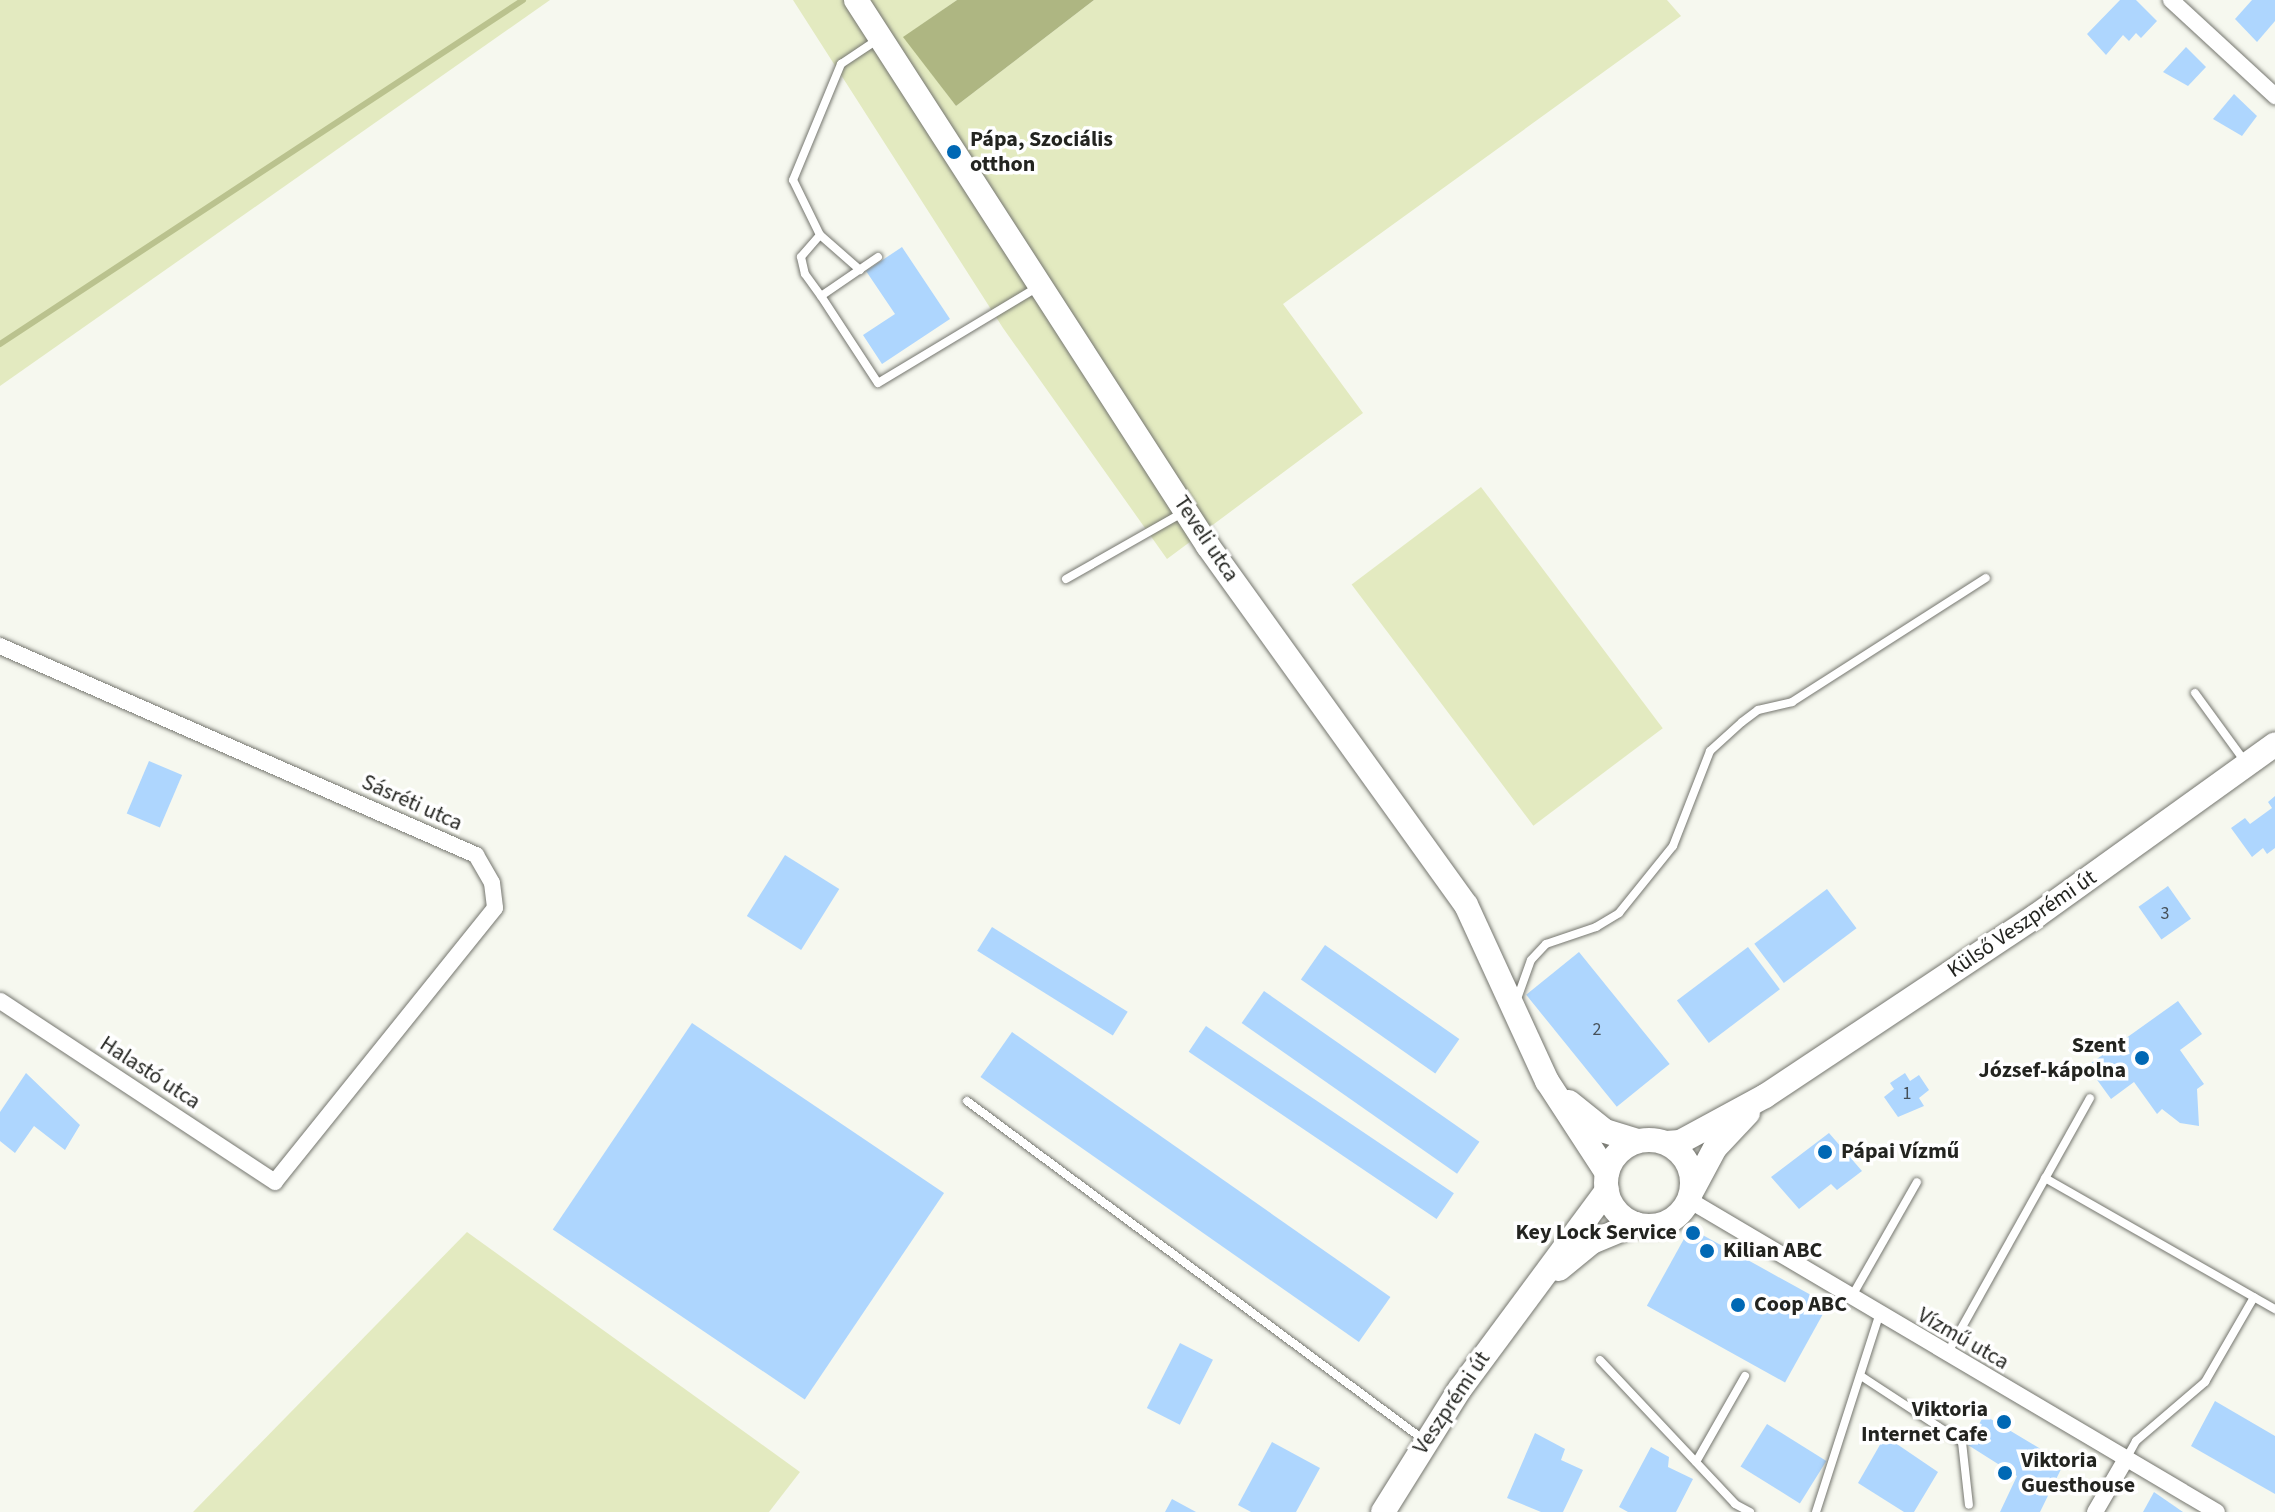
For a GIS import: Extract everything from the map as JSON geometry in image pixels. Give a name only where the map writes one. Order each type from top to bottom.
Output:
[{"type":"main road","name":"Teveli utca","points":[[856,0],[1186,511],[1466,905],[1511,1013],[1547,1081],[1607,1181]]},
{"type":"main road","name":"Külső Veszprémi út","points":[[1666,1143],[1680,1142],[1765,1096],[2036,916],[2275,744]]},
{"type":"main road","name":"Teveli utca","points":[[1547,1081],[1589,1121],[1616,1136],[1638,1141]]},
{"type":"main road","name":"Külső Veszprémi út","points":[[1690,1196],[1715,1148],[1765,1096]]},
{"type":"main road","points":[[1638,1141],[1666,1143],[1688,1163],[1690,1196],[1671,1221],[1653,1226],[1635,1224],[1616,1211],[1607,1181],[1615,1156],[1638,1141]]},
{"type":"main road","name":"Veszprémi út","points":[[1383,1512],[1425,1440],[1607,1181]]},
{"type":"main road","name":"Veszprémi út","points":[[1527,1297],[1592,1242],[1635,1224]]},
{"type":"street","points":[[2171,0],[2275,96]]},
{"type":"street","name":"Sásréti utca","points":[[0,646],[476,855],[492,883],[495,908],[275,1182]]},
{"type":"street","name":"Halastó utca","points":[[0,1001],[275,1182]]},
{"type":"street","name":"Vízmű utca","points":[[1690,1196],[1850,1299],[2217,1512]]},
{"type":"street","points":[[2095,1512],[2126,1459]]},
{"type":"lane","points":[[860,270],[820,235],[793,180],[841,64],[881,37]]},
{"type":"lane","points":[[820,235],[801,257],[805,274],[878,383],[1040,285]]},
{"type":"lane","points":[[821,296],[878,257]]},
{"type":"lane","points":[[1066,579],[1186,511]]},
{"type":"lane","points":[[1511,1013],[1531,960],[1546,944],[1596,927],[1619,913],[1673,846],[1710,751],[1758,710],[1792,702],[1986,578]]},
{"type":"lane","points":[[2195,693],[2247,766]]},
{"type":"lane","points":[[1947,1355],[2090,1098]]},
{"type":"lane","points":[[967,1101],[1425,1440]]},
{"type":"lane","points":[[2045,1178],[2275,1309]]},
{"type":"lane","points":[[1850,1299],[1917,1182]]},
{"type":"lane","points":[[2126,1459],[2136,1441],[2205,1382],[2254,1297]]},
{"type":"lane","points":[[1816,1512],[1879,1316]]},
{"type":"lane","points":[[1600,1360],[1696,1462],[1750,1512]]},
{"type":"lane","points":[[1696,1462],[1745,1376]]},
{"type":"lane","points":[[1861,1376],[1962,1442],[1969,1505]]},
{"type":"green space","points":[[0,0],[550,0],[0,386]]},
{"type":"green space","points":[[793,0],[957,0],[904,37],[956,106],[1094,0],[1667,0],[1681,16],[1283,304],[1363,413],[1167,559],[1003,328]]},
{"type":"green space","points":[[957,0],[1094,0],[956,106],[903,37]]},
{"type":"green space","points":[[1481,487],[1663,728],[1533,826],[1352,584]]},
{"type":"green space","points":[[467,1232],[800,1472],[769,1512],[193,1512]]},
{"type":"building","points":[[2120,0],[2136,0],[2157,21],[2141,38],[2136,33],[2129,41],[2123,35],[2106,55],[2087,34]]},
{"type":"building","points":[[2252,0],[2275,0],[2275,21],[2257,42],[2235,19]]},
{"type":"building","points":[[2186,47],[2206,67],[2188,86],[2163,72]]},
{"type":"building","points":[[2234,94],[2257,116],[2242,136],[2213,119]]},
{"type":"building","points":[[902,247],[950,319],[882,364],[863,335],[895,314],[866,271]]},
{"type":"building","points":[[149,761],[182,775],[160,828],[127,813]]},
{"type":"building","points":[[2275,796],[2275,848],[2267,854],[2263,848],[2252,857],[2231,828],[2245,818],[2250,824],[2272,808],[2268,802]]},
{"type":"building","points":[[785,855],[839,889],[801,950],[747,916]]},
{"type":"building","points":[[2168,886],[2191,919],[2161,939],[2139,907]]},
{"type":"building","points":[[1827,889],[1856,928],[1784,983],[1754,944]]},
{"type":"building","points":[[992,927],[1128,1012],[1113,1036],[977,951]]},
{"type":"building","points":[[1325,945],[1459,1039],[1435,1073],[1301,979]]},
{"type":"building","points":[[1748,947],[1780,989],[1709,1043],[1677,1001]]},
{"type":"building","points":[[1579,952],[1670,1064],[1617,1107],[1526,995]]},
{"type":"building","points":[[1264,991],[1479,1142],[1457,1174],[1242,1023]]},
{"type":"building","name":"Szent József-kápolna","points":[[2178,1001],[2202,1034],[2180,1050],[2204,1084],[2197,1089],[2199,1126],[2180,1123],[2162,1109],[2157,1114],[2134,1082],[2111,1099],[2087,1066]]},
{"type":"building","points":[[692,1023],[944,1193],[805,1399],[553,1229]]},
{"type":"building","points":[[1206,1026],[1454,1193],[1437,1219],[1189,1052]]},
{"type":"building","points":[[1012,1032],[1390,1297],[1359,1342],[980,1077]]},
{"type":"building","points":[[26,1073],[80,1125],[65,1150],[34,1126],[15,1153],[0,1141],[0,1112]]},
{"type":"building","points":[[1905,1073],[1910,1081],[1919,1075],[1929,1090],[1919,1098],[1924,1106],[1898,1117],[1884,1097],[1894,1089],[1890,1083]]},
{"type":"building","name":"Pápai Vízmű","points":[[1829,1133],[1862,1171],[1837,1190],[1831,1184],[1799,1209],[1771,1177]]},
{"type":"building","name":"Coop ABC","points":[[1690,1228],[1828,1305],[1785,1382],[1647,1306]]},
{"type":"building","points":[[1180,1343],[1213,1360],[1180,1425],[1147,1408]]},
{"type":"building","points":[[2215,1401],[2275,1436],[2275,1494],[2191,1446]]},
{"type":"building","points":[[1984,1415],[2064,1463],[2040,1512],[2000,1512],[2017,1476],[1968,1445]]},
{"type":"building","points":[[1767,1424],[1826,1461],[1800,1503],[1741,1466]]},
{"type":"building","points":[[1535,1433],[1565,1449],[1561,1460],[1583,1470],[1563,1512],[1541,1512],[1507,1498]]},
{"type":"building","points":[[1885,1436],[1938,1472],[1914,1512],[1904,1512],[1858,1483]]},
{"type":"building","points":[[1272,1442],[1320,1468],[1296,1512],[1251,1512],[1238,1505]]},
{"type":"building","points":[[1651,1447],[1669,1457],[1668,1467],[1693,1479],[1676,1512],[1628,1512],[1619,1507]]},
{"type":"building","points":[[2154,1492],[2183,1512],[2143,1512]]},
{"type":"building","points":[[1172,1499],[1196,1512],[1165,1512]]},
{"type":"waterway","points":[[0,344],[523,0]]},
{"type":"place","name":"Pápa, Szociális otthon","points":[[954,152]]},
{"type":"place","name":"Szent József-kápolna","points":[[2142,1058]]},
{"type":"place","name":"Pápai Vízmű","points":[[1825,1152]]},
{"type":"place","name":"Key Lock Service","points":[[1693,1233]]},
{"type":"place","name":"Kilian ABC","points":[[1707,1251]]},
{"type":"place","name":"Coop ABC","points":[[1738,1305]]},
{"type":"place","name":"Viktoria Internet Cafe","points":[[2004,1422]]},
{"type":"place","name":"Viktoria Guesthouse","points":[[2005,1473]]}]
